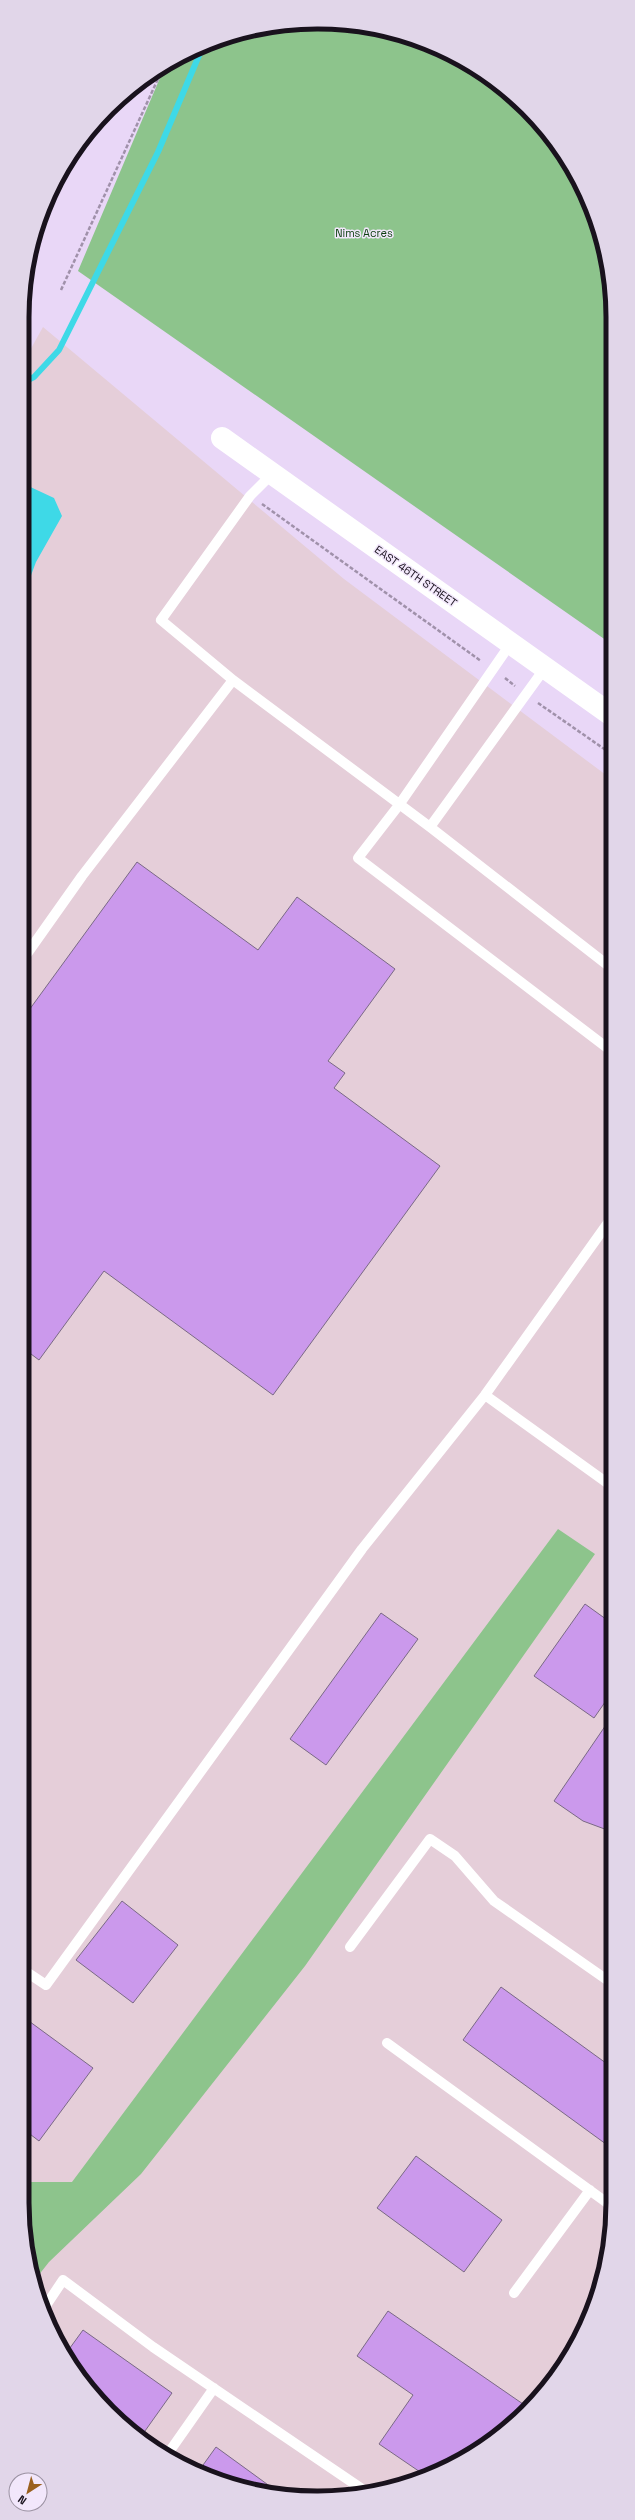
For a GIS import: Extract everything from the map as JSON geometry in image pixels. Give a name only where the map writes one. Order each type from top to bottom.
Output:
[{"type":"street","name":"EAST 46TH STREET","points":[[222,438],[606,711]]},
{"type":"lane","points":[[272,474],[250,496],[161,620],[233,680],[430,827],[606,964]]},
{"type":"lane","points":[[511,643],[494,670],[399,805],[358,858],[606,1047]]},
{"type":"lane","points":[[430,827],[528,695],[545,668]]},
{"type":"lane","points":[[29,951],[82,876],[233,680]]},
{"type":"lane","points":[[29,1974],[46,1985],[362,1550],[485,1395],[606,1226]]},
{"type":"lane","points":[[485,1395],[606,1482]]},
{"type":"lane","points":[[350,1947],[430,1839],[455,1856],[494,1901],[606,1979]]},
{"type":"lane","points":[[387,2044],[606,2202]]},
{"type":"lane","points":[[514,2293],[590,2190]]},
{"type":"lane","points":[[47,2304],[63,2280],[153,2347],[360,2488]]},
{"type":"lane","points":[[170,2450],[214,2388]]},
{"type":"path","points":[[61,290],[159,77]]},
{"type":"path","points":[[250,496],[606,750]]},
{"type":"shaded area","points":[[43,327],[344,579],[606,775],[606,2202],[604,2240],[591,2295],[576,2330],[557,2363],[522,2407],[478,2442],[445,2461],[410,2476],[355,2489],[318,2491],[280,2489],[243,2481],[225,2476],[190,2461],[157,2442],[142,2431],[113,2407],[89,2378],[68,2347],[44,2295],[31,2240],[29,2202],[29,352]]},
{"type":"green space","name":"Nims Acres","points":[[318,29],[355,31],[410,44],[445,59],[478,78],[522,113],[557,157],[584,207],[596,243],[604,280],[606,318],[606,640],[78,271],[161,76],[190,59],[225,44],[280,31]]},
{"type":"green space","points":[[558,1529],[595,1554],[305,1966],[141,2174],[49,2262],[39,2275],[31,2240],[29,2182],[72,2182]]},
{"type":"water","points":[[29,486],[54,498],[62,516],[36,562],[29,581]]},
{"type":"building","points":[[137,862],[258,950],[297,897],[395,969],[328,1061],[345,1073],[334,1088],[440,1166],[273,1395],[104,1271],[39,1360],[29,1352],[29,1010]]},
{"type":"building","points":[[585,1604],[606,1619],[606,1701],[594,1718],[534,1676]]},
{"type":"building","points":[[381,1613],[418,1639],[326,1765],[290,1739]]},
{"type":"building","points":[[606,1725],[606,1830],[583,1821],[554,1801]]},
{"type":"building","points":[[122,1901],[178,1945],[133,2003],[76,1960]]},
{"type":"building","points":[[501,1987],[606,2063],[606,2144],[463,2040]]},
{"type":"building","points":[[29,2021],[93,2068],[39,2141],[29,2133]]},
{"type":"building","points":[[416,2156],[502,2220],[464,2272],[377,2208]]},
{"type":"building","points":[[388,2311],[523,2404],[508,2419],[478,2442],[445,2461],[420,2472],[379,2444],[413,2395],[357,2356]]},
{"type":"building","points":[[83,2330],[172,2393],[144,2432],[113,2407],[89,2378],[69,2349]]},
{"type":"building","points":[[216,2447],[271,2487],[225,2476],[202,2467]]},
{"type":"waterway","points":[[29,380],[34,377],[59,350],[158,152],[199,55]]}]
